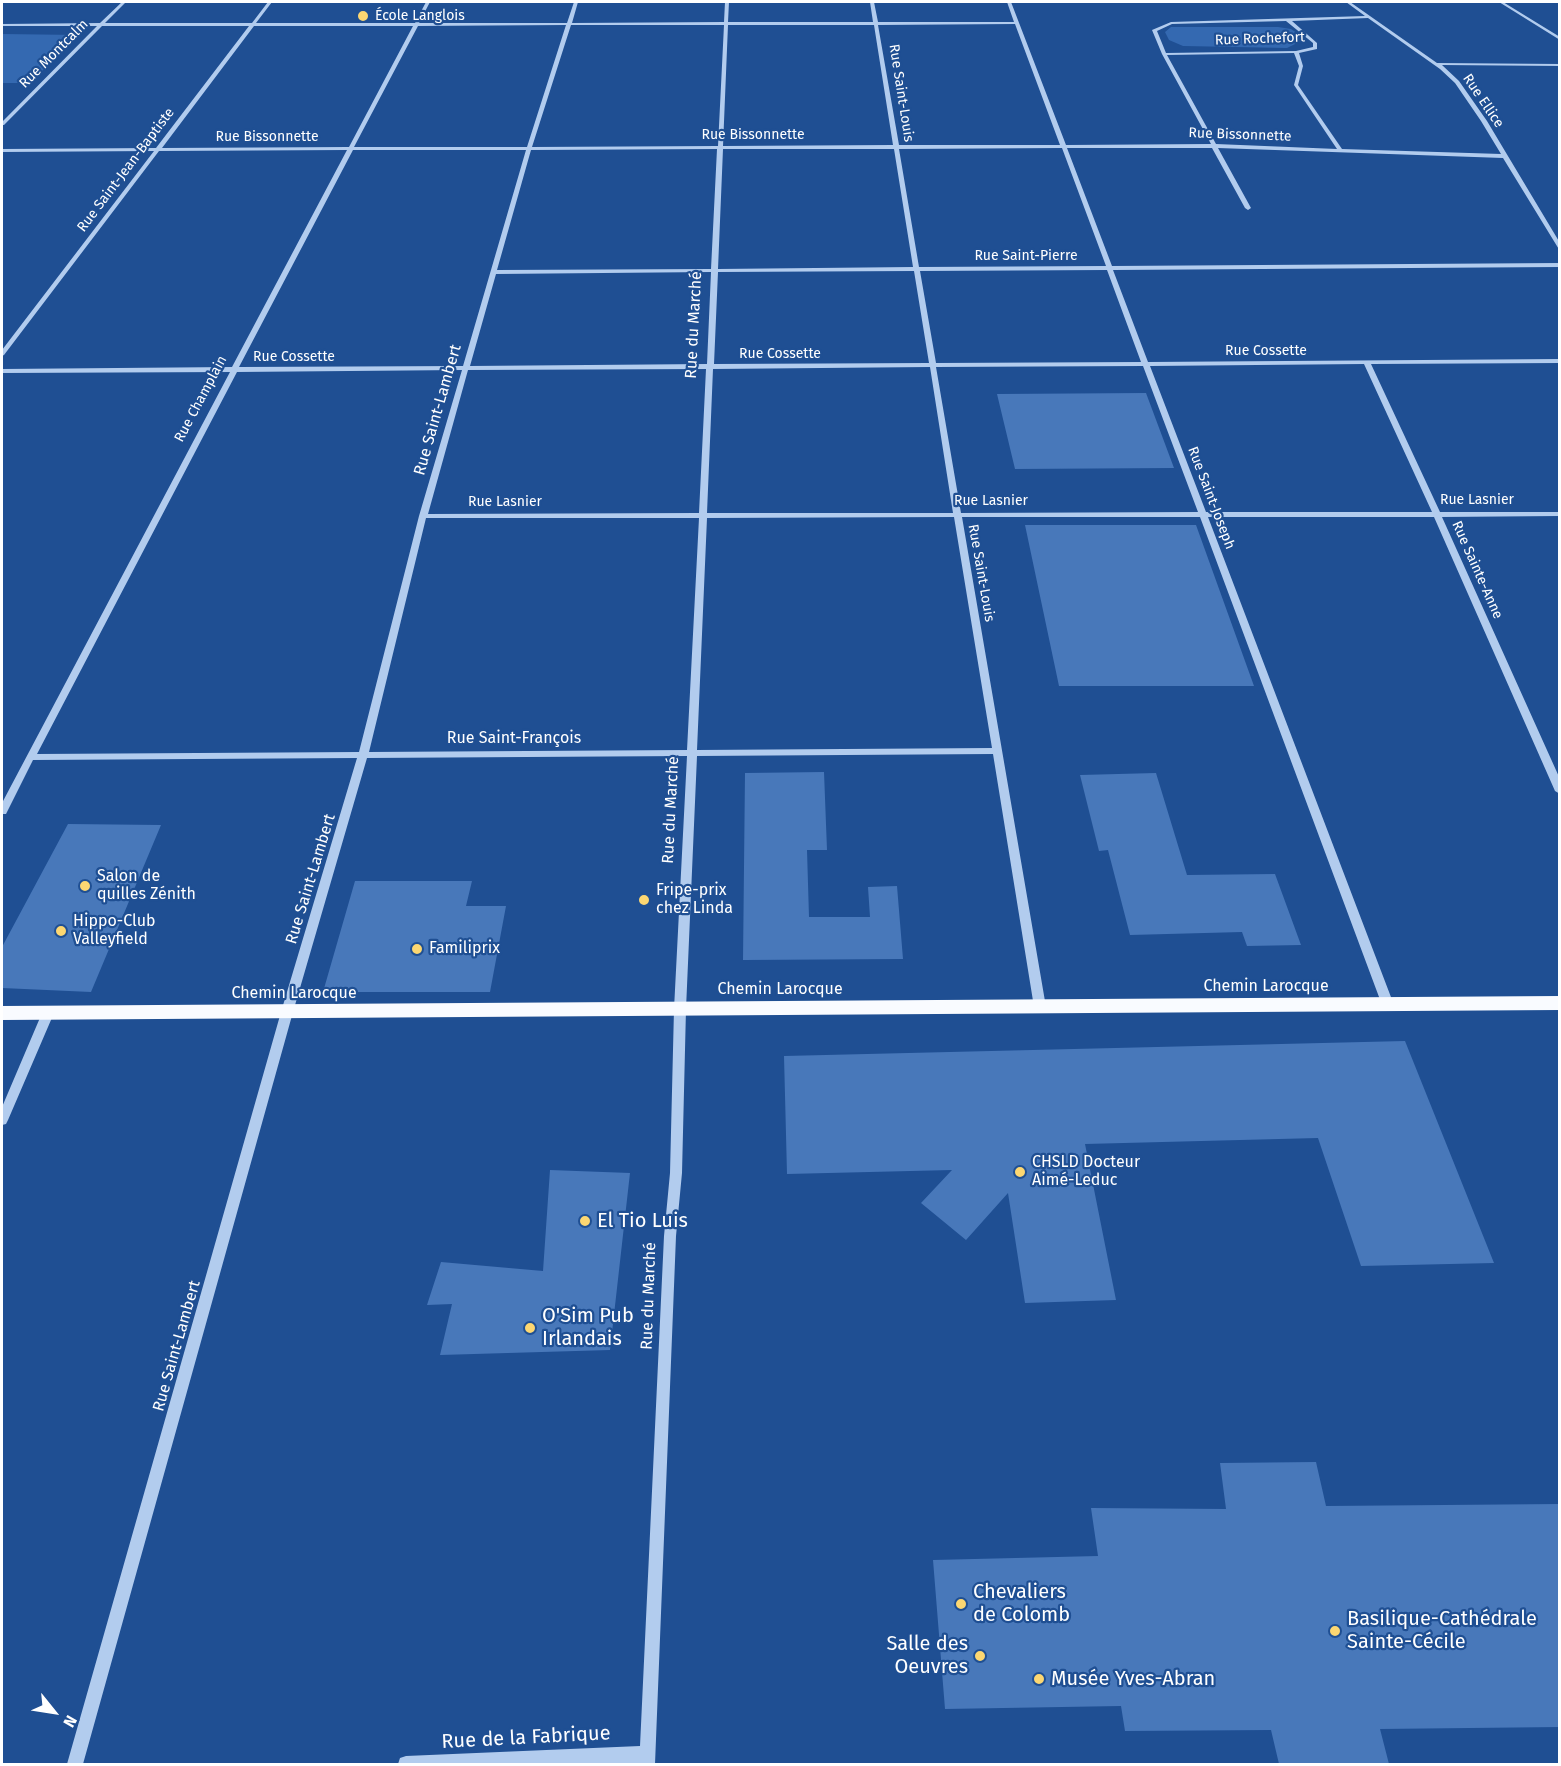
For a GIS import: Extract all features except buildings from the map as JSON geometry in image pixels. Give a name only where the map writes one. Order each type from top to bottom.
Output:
[{"type":"main road","name":"Chemin Larocque","points":[[2,1013],[1560,1003]]},
{"type":"street","name":"Rue Montcalm","points":[[2,124],[124,2]]},
{"type":"street","name":"Rue Saint-Jean-Baptiste","points":[[2,354],[270,2]]},
{"type":"street","name":"Rue Champlain","points":[[2,811],[428,2]]},
{"type":"street","name":"Rue Saint-Lambert","points":[[75,1764],[287,1012],[363,755],[423,516],[529,148],[576,2]]},
{"type":"street","name":"Rue du Marché","points":[[648,1759],[727,2]]},
{"type":"street","name":"Rue Saint-Louis","points":[[872,2],[1040,1007]]},
{"type":"street","name":"Rue Saint-Joseph","points":[[1009,2],[1388,1005]]},
{"type":"street","name":"Rue Ellice","points":[[1348,2],[1436,64],[1457,82],[1505,156],[1560,249]]},
{"type":"street","points":[[1501,2],[1560,39]]},
{"type":"street","name":"Rue Rochefort","points":[[1248,208],[1164,54],[1154,30],[1167,23],[1370,17]]},
{"type":"street","name":"Rue Rochefort","points":[[1164,54],[1311,50],[1316,45],[1288,20]]},
{"type":"street","points":[[2,24],[1017,23]]},
{"type":"street","points":[[1296,52],[1301,66],[1296,85],[1341,151]]},
{"type":"street","points":[[1436,64],[1559,66]]},
{"type":"street","name":"Rue Bissonnette","points":[[2,150],[1063,145],[1213,146],[1505,156]]},
{"type":"street","name":"Rue Saint-Pierre","points":[[493,272],[1560,265]]},
{"type":"street","name":"Rue Cossette","points":[[2,371],[1560,361]]},
{"type":"street","name":"Rue Sainte-Anne","points":[[1365,362],[1437,514],[1560,791]]},
{"type":"street","name":"Rue Lasnier","points":[[423,516],[1560,514]]},
{"type":"street","name":"Rue Saint-François","points":[[30,758],[998,751]]},
{"type":"street","points":[[2,1120],[48,1013]]},
{"type":"street","name":"Rue de la Fabrique","points":[[406,1764],[648,1759]]},
{"type":"shaded area","points":[[1171,27],[1278,27],[1291,29],[1303,40],[1287,48],[1183,46],[1169,40],[1165,32]]},
{"type":"shaded area","points":[[2,34],[79,35],[30,83],[2,83]]},
{"type":"place","name":"École Langlois","points":[[363,16]]},
{"type":"place","name":"Salon de quilles Zénith","points":[[85,886]]},
{"type":"place","name":"Fripe-prix chez Linda","points":[[644,900]]},
{"type":"place","name":"Hippo-Club Valleyfield","points":[[61,931]]},
{"type":"place","name":"Familiprix","points":[[417,949]]},
{"type":"place","name":"CHSLD Docteur Aimé-Leduc","points":[[1020,1172]]},
{"type":"place","name":"El Tio Luis","points":[[585,1221]]},
{"type":"place","name":"O'Sim Pub Irlandais","points":[[530,1328]]},
{"type":"place","name":"Chevaliers de Colomb","points":[[961,1604]]},
{"type":"place","name":"Basilique-Cathédrale Sainte-Cécile","points":[[1335,1631]]},
{"type":"place","name":"Salle des Oeuvres","points":[[980,1656]]},
{"type":"place","name":"Musée Yves-Abran","points":[[1039,1679]]}]
